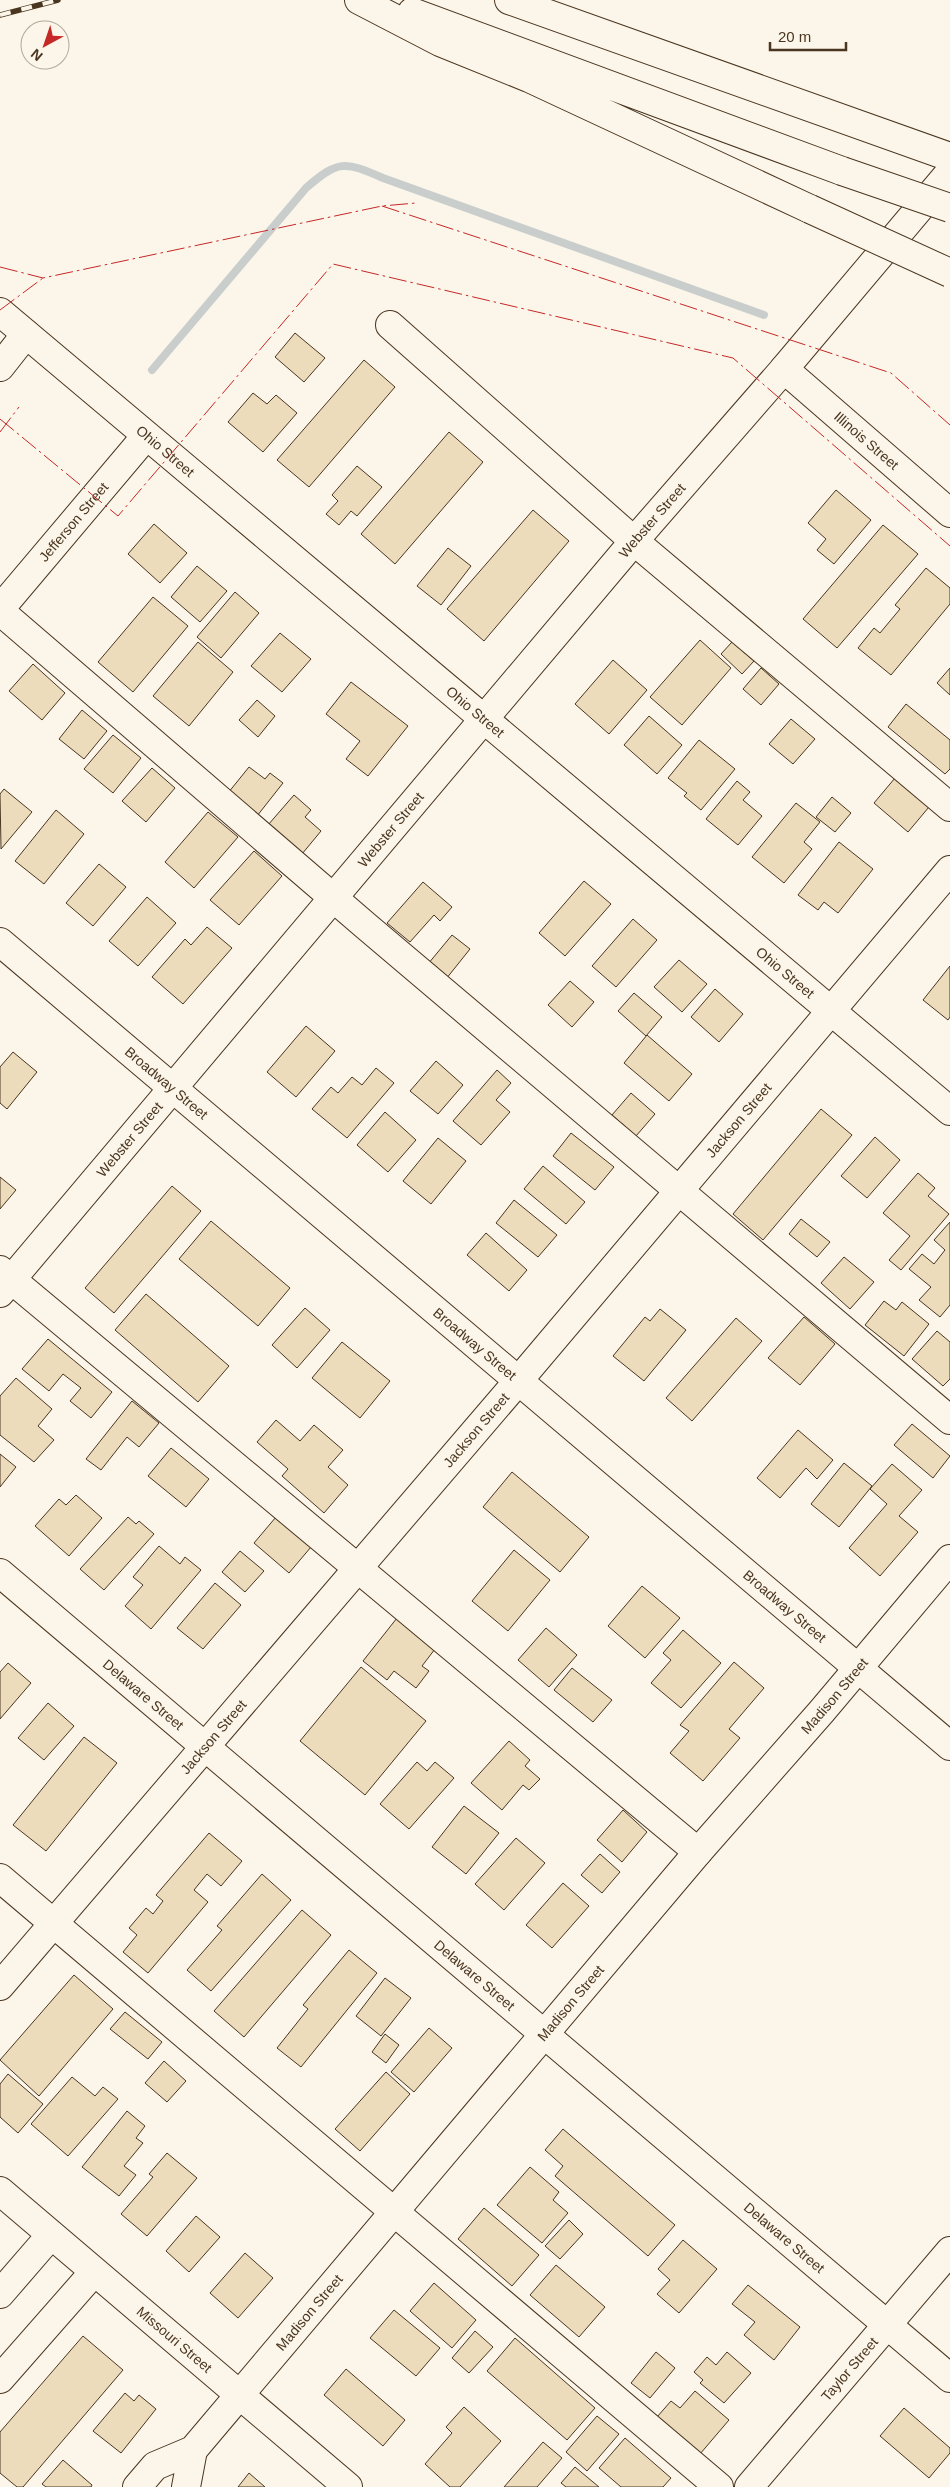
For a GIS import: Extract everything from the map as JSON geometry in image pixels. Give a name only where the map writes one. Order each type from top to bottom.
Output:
[{"type":"main road","points":[[359,0],[450,35],[950,208]]},
{"type":"main road","points":[[379,0],[450,35],[529,78],[950,273]]},
{"type":"main road","points":[[509,0],[950,157]]},
{"type":"main road","name":"Webster Street","points":[[4,1281],[173,1089],[484,718],[634,541],[784,369],[950,172]]},
{"type":"main road","name":"Ohio Street","points":[[0,312],[950,1111]]},
{"type":"main road","points":[[390,325],[634,541],[950,807]]},
{"type":"main road","points":[[0,367],[26,334]]},
{"type":"main road","name":"Illinois Street","points":[[784,369],[950,513]]},
{"type":"main road","name":"Jefferson Street","points":[[0,610],[146,436]]},
{"type":"main road","points":[[0,610],[334,898],[950,1420]]},
{"type":"main road","name":"Jackson Street","points":[[0,1986],[519,1380],[677,1190],[950,870]]},
{"type":"main road","name":"Broadway Street","points":[[0,942],[950,1746]]},
{"type":"main road","points":[[4,1281],[357,1567],[698,1852]]},
{"type":"main road","name":"Madison Street","points":[[137,2487],[154,2466],[192,2450],[698,1852],[950,1559]]},
{"type":"main road","name":"Delaware Street","points":[[0,1573],[950,2378]]},
{"type":"main road","points":[[0,1878],[719,2487]]},
{"type":"main road","name":"Missouri Street","points":[[4,2204],[50,2235],[348,2487]]},
{"type":"main road","points":[[0,2294],[50,2235]]},
{"type":"main road","name":"Taylor Street","points":[[749,2487],[950,2251]]},
{"type":"main road","points":[[0,2379],[94,2272]]},
{"type":"main road","points":[[186,2487],[192,2450]]},
{"type":"building","points":[[295,333],[325,358],[304,382],[275,357]]},
{"type":"building","points":[[364,360],[395,387],[309,487],[277,460]]},
{"type":"building","points":[[253,393],[267,404],[276,395],[297,413],[263,452],[228,422]]},
{"type":"building","points":[[449,432],[483,462],[395,564],[361,534]]},
{"type":"building","points":[[357,466],[382,487],[357,516],[351,511],[339,525],[326,514],[338,501],[332,495]]},
{"type":"building","points":[[836,490],[871,520],[834,564],[817,550],[826,539],[808,523]]},
{"type":"building","points":[[533,510],[569,541],[484,641],[447,609]]},
{"type":"building","points":[[154,524],[187,553],[160,583],[128,554]]},
{"type":"building","points":[[883,525],[918,554],[837,648],[803,619]]},
{"type":"building","points":[[448,548],[471,566],[441,605],[417,586]]},
{"type":"building","points":[[197,566],[227,591],[200,622],[171,597]]},
{"type":"building","points":[[926,568],[950,588],[950,604],[891,675],[858,648],[874,628],[880,633],[900,609],[895,605]]},
{"type":"building","points":[[235,592],[259,613],[221,658],[197,637]]},
{"type":"building","points":[[153,597],[188,626],[133,692],[98,662]]},
{"type":"building","points":[[280,633],[311,659],[282,692],[251,666]]},
{"type":"building","points":[[700,640],[731,668],[682,725],[650,697]]},
{"type":"building","points":[[198,642],[233,672],[189,726],[153,696]]},
{"type":"building","points":[[732,642],[754,661],[742,674],[721,654]]},
{"type":"building","points":[[613,660],[647,690],[609,734],[575,704]]},
{"type":"building","points":[[33,664],[65,693],[42,720],[9,691]]},
{"type":"building","points":[[761,668],[779,684],[761,705],[743,689]]},
{"type":"building","points":[[950,668],[950,695],[937,683]]},
{"type":"building","points":[[351,682],[408,726],[368,776],[346,759],[360,741],[326,714]]},
{"type":"building","points":[[257,700],[275,716],[258,737],[239,720]]},
{"type":"building","points":[[906,704],[950,740],[950,769],[945,774],[888,727]]},
{"type":"building","points":[[82,710],[107,731],[84,759],[59,739]]},
{"type":"building","points":[[649,716],[682,745],[657,774],[624,745]]},
{"type":"building","points":[[791,719],[815,739],[793,764],[769,744]]},
{"type":"building","points":[[113,735],[141,758],[113,793],[84,769]]},
{"type":"building","points":[[699,740],[735,769],[701,810],[684,796],[687,793],[668,778]]},
{"type":"building","points":[[249,767],[265,779],[270,773],[283,783],[257,816],[228,793]]},
{"type":"building","points":[[152,768],[175,788],[146,822],[122,801]]},
{"type":"building","points":[[895,778],[929,807],[908,832],[874,803]]},
{"type":"building","points":[[737,781],[750,792],[743,800],[762,816],[738,845],[706,819]]},
{"type":"building","points":[[4,789],[32,812],[1,849],[0,794]]},
{"type":"building","points":[[294,795],[311,810],[305,817],[321,831],[302,854],[268,825]]},
{"type":"building","points":[[832,797],[851,813],[835,832],[816,817]]},
{"type":"building","points":[[796,803],[820,822],[804,842],[812,849],[784,883],[752,857]]},
{"type":"building","points":[[56,810],[84,834],[44,884],[15,861]]},
{"type":"building","points":[[208,812],[238,837],[194,888],[165,862]]},
{"type":"building","points":[[839,842],[873,869],[838,913],[824,902],[818,910],[798,895]]},
{"type":"building","points":[[254,851],[282,876],[239,925],[210,900]]},
{"type":"building","points":[[99,864],[126,887],[93,926],[66,903]]},
{"type":"building","points":[[584,881],[611,904],[565,956],[539,933]]},
{"type":"building","points":[[423,882],[452,907],[440,921],[434,915],[410,942],[387,923]]},
{"type":"building","points":[[147,897],[176,923],[138,966],[109,941]]},
{"type":"building","points":[[633,919],[657,940],[616,987],[592,966]]},
{"type":"building","points":[[207,927],[232,948],[183,1004],[152,977],[185,939],[191,945]]},
{"type":"building","points":[[452,935],[470,949],[446,979],[428,964]]},
{"type":"building","points":[[679,960],[707,984],[682,1012],[654,987]]},
{"type":"building","points":[[950,966],[950,1017],[948,1020],[923,1000]]},
{"type":"building","points":[[570,981],[594,1002],[572,1027],[548,1005]]},
{"type":"building","points":[[715,989],[743,1014],[719,1042],[691,1017]]},
{"type":"building","points":[[634,993],[662,1017],[646,1036],[618,1011]]},
{"type":"building","points":[[306,1026],[335,1051],[296,1097],[267,1072]]},
{"type":"building","points":[[647,1035],[692,1074],[669,1101],[624,1063]]},
{"type":"building","points":[[13,1052],[37,1072],[7,1109],[0,1103],[0,1067]]},
{"type":"building","points":[[436,1061],[463,1085],[438,1114],[410,1091]]},
{"type":"building","points":[[376,1068],[394,1083],[347,1138],[312,1109],[331,1087],[338,1093],[352,1077],[362,1085]]},
{"type":"building","points":[[497,1070],[511,1083],[496,1100],[510,1112],[481,1145],[453,1121]]},
{"type":"building","points":[[631,1093],[655,1114],[636,1136],[612,1115]]},
{"type":"building","points":[[821,1109],[852,1135],[763,1240],[733,1214]]},
{"type":"building","points":[[385,1112],[416,1140],[388,1172],[357,1145]]},
{"type":"building","points":[[571,1133],[614,1167],[595,1190],[553,1156]]},
{"type":"building","points":[[875,1137],[900,1160],[867,1198],[841,1176]]},
{"type":"building","points":[[438,1138],[466,1161],[431,1204],[403,1181]]},
{"type":"building","points":[[543,1166],[585,1202],[566,1224],[524,1189]]},
{"type":"building","points":[[918,1173],[935,1188],[928,1196],[949,1214],[901,1270],[889,1260],[910,1236],[883,1213]]},
{"type":"building","points":[[0,1177],[16,1190],[0,1209]]},
{"type":"building","points":[[172,1186],[201,1211],[114,1313],[85,1288]]},
{"type":"building","points":[[514,1200],[557,1235],[538,1257],[496,1223]]},
{"type":"building","points":[[801,1219],[830,1242],[817,1257],[789,1234]]},
{"type":"building","points":[[211,1221],[290,1288],[258,1326],[179,1259]]},
{"type":"building","points":[[950,1222],[950,1305],[940,1317],[919,1300],[931,1287],[909,1269],[922,1254],[934,1264],[945,1250],[934,1240]]},
{"type":"building","points":[[486,1233],[527,1270],[509,1291],[467,1255]]},
{"type":"building","points":[[844,1257],[874,1282],[850,1309],[821,1283]]},
{"type":"building","points":[[146,1294],[229,1366],[198,1402],[115,1330]]},
{"type":"building","points":[[884,1301],[896,1310],[902,1302],[929,1324],[904,1356],[865,1325]]},
{"type":"building","points":[[305,1308],[330,1330],[297,1368],[272,1345]]},
{"type":"building","points":[[660,1309],[686,1330],[644,1381],[613,1356],[645,1317],[650,1321]]},
{"type":"building","points":[[804,1317],[835,1344],[800,1385],[768,1358]]},
{"type":"building","points":[[736,1318],[762,1341],[692,1421],[666,1398]]},
{"type":"building","points":[[937,1331],[950,1342],[950,1379],[943,1386],[912,1359]]},
{"type":"building","points":[[48,1339],[112,1392],[91,1418],[70,1401],[81,1388],[63,1374],[49,1391],[22,1369]]},
{"type":"building","points":[[342,1342],[390,1381],[360,1418],[312,1378]]},
{"type":"building","points":[[16,1378],[52,1409],[38,1426],[54,1440],[34,1462],[0,1435],[0,1396]]},
{"type":"building","points":[[132,1401],[159,1423],[139,1447],[127,1437],[101,1470],[86,1459]]},
{"type":"building","points":[[276,1420],[300,1441],[314,1425],[343,1450],[328,1467],[348,1485],[324,1513],[282,1476],[288,1469],[257,1442]]},
{"type":"building","points":[[912,1424],[950,1456],[933,1478],[894,1445]]},
{"type":"building","points":[[798,1430],[833,1460],[817,1479],[806,1468],[780,1498],[757,1478]]},
{"type":"building","points":[[171,1448],[209,1479],[186,1507],[148,1476]]},
{"type":"building","points":[[0,1454],[16,1467],[0,1487]]},
{"type":"building","points":[[844,1463],[872,1486],[839,1527],[811,1504]]},
{"type":"building","points":[[892,1464],[922,1490],[899,1516],[918,1532],[880,1576],[849,1548],[887,1504],[870,1489]]},
{"type":"building","points":[[512,1472],[589,1537],[560,1572],[483,1507]]},
{"type":"building","points":[[76,1495],[102,1518],[69,1556],[35,1526],[59,1499],[66,1505]]},
{"type":"building","points":[[128,1517],[136,1524],[139,1521],[154,1534],[104,1590],[80,1569]]},
{"type":"building","points":[[276,1517],[311,1547],[289,1573],[254,1543]]},
{"type":"building","points":[[159,1546],[180,1564],[185,1557],[201,1570],[151,1629],[125,1606],[143,1585],[133,1577]]},
{"type":"building","points":[[514,1550],[550,1580],[508,1631],[472,1601]]},
{"type":"building","points":[[240,1551],[264,1571],[245,1592],[222,1572]]},
{"type":"building","points":[[215,1583],[241,1605],[203,1649],[177,1628]]},
{"type":"building","points":[[642,1586],[680,1618],[645,1658],[608,1626]]},
{"type":"building","points":[[397,1618],[435,1649],[422,1666],[429,1671],[416,1688],[394,1671],[387,1680],[363,1661]]},
{"type":"building","points":[[546,1628],[577,1655],[549,1687],[518,1660]]},
{"type":"building","points":[[683,1630],[721,1663],[681,1708],[651,1683],[671,1660],[663,1653]]},
{"type":"building","points":[[734,1662],[764,1688],[729,1729],[740,1738],[703,1781],[670,1753],[689,1731],[680,1725]]},
{"type":"building","points":[[8,1663],[31,1683],[0,1719],[0,1672]]},
{"type":"building","points":[[361,1667],[426,1721],[365,1795],[300,1741]]},
{"type":"building","points":[[572,1668],[612,1700],[593,1722],[554,1690]]},
{"type":"building","points":[[48,1703],[74,1726],[44,1760],[18,1738]]},
{"type":"building","points":[[84,1737],[117,1763],[46,1851],[13,1825]]},
{"type":"building","points":[[509,1741],[530,1760],[525,1766],[540,1779],[529,1790],[523,1785],[502,1810],[471,1783]]},
{"type":"building","points":[[417,1762],[427,1771],[435,1762],[454,1778],[409,1829],[380,1804]]},
{"type":"building","points":[[464,1806],[499,1833],[466,1874],[432,1847]]},
{"type":"building","points":[[623,1810],[647,1832],[622,1862],[597,1840]]},
{"type":"building","points":[[209,1833],[242,1861],[221,1886],[207,1874],[194,1890],[208,1902],[148,1973],[123,1952],[137,1935],[129,1928],[146,1908],[153,1914],[163,1901],[156,1895]]},
{"type":"building","points":[[516,1838],[545,1863],[504,1910],[475,1884]]},
{"type":"building","points":[[600,1854],[620,1872],[602,1893],[581,1875]]},
{"type":"building","points":[[262,1874],[291,1900],[211,1991],[187,1970],[222,1930],[217,1926]]},
{"type":"building","points":[[563,1883],[589,1906],[552,1948],[526,1925]]},
{"type":"building","points":[[302,1910],[331,1935],[244,2037],[214,2011]]},
{"type":"building","points":[[349,1950],[377,1973],[301,2067],[277,2048],[308,2009],[303,2005]]},
{"type":"building","points":[[74,1975],[113,2009],[39,2096],[0,2060]]},
{"type":"building","points":[[385,1978],[411,1998],[381,2036],[356,2016]]},
{"type":"building","points":[[125,2012],[162,2042],[148,2059],[110,2029]]},
{"type":"building","points":[[429,2028],[452,2048],[414,2092],[391,2072]]},
{"type":"building","points":[[385,2034],[399,2045],[386,2063],[372,2052]]},
{"type":"building","points":[[164,2061],[186,2081],[167,2102],[145,2083]]},
{"type":"building","points":[[386,2072],[410,2094],[360,2151],[335,2129]]},
{"type":"building","points":[[8,2074],[43,2104],[18,2133],[0,2117],[0,2084]]},
{"type":"building","points":[[72,2077],[95,2096],[103,2087],[118,2099],[68,2156],[31,2124]]},
{"type":"building","points":[[127,2111],[145,2126],[136,2138],[143,2143],[124,2166],[136,2175],[119,2196],[82,2167]]},
{"type":"building","points":[[563,2129],[675,2225],[648,2256],[555,2176],[563,2166],[545,2150]]},
{"type":"building","points":[[167,2153],[197,2178],[147,2236],[121,2214],[153,2177],[149,2174]]},
{"type":"building","points":[[530,2167],[559,2192],[553,2200],[568,2213],[542,2243],[497,2205]]},
{"type":"building","points":[[484,2208],[539,2255],[512,2286],[458,2239]]},
{"type":"building","points":[[196,2216],[220,2237],[189,2272],[166,2251]]},
{"type":"building","points":[[569,2220],[583,2234],[560,2259],[545,2246]]},
{"type":"building","points":[[683,2240],[717,2269],[679,2313],[657,2294],[670,2280],[658,2269]]},
{"type":"building","points":[[245,2253],[273,2278],[238,2318],[210,2293]]},
{"type":"building","points":[[556,2265],[605,2307],[579,2337],[530,2295]]},
{"type":"building","points":[[434,2283],[476,2320],[452,2348],[410,2311]]},
{"type":"building","points":[[748,2285],[800,2327],[774,2360],[744,2335],[755,2322],[732,2304]]},
{"type":"building","points":[[394,2310],[440,2348],[416,2376],[370,2338]]},
{"type":"building","points":[[475,2331],[493,2347],[469,2373],[452,2358]]},
{"type":"building","points":[[83,2336],[123,2370],[23,2487],[17,2487],[0,2473],[0,2432]]},
{"type":"building","points":[[515,2338],[595,2408],[567,2440],[487,2371]]},
{"type":"building","points":[[656,2352],[675,2368],[650,2398],[631,2383]]},
{"type":"building","points":[[727,2352],[751,2373],[724,2403],[700,2383],[703,2380],[694,2372],[707,2357],[716,2365]]},
{"type":"building","points":[[346,2369],[405,2420],[383,2446],[324,2395]]},
{"type":"building","points":[[695,2391],[729,2420],[700,2454],[657,2417],[671,2401],[680,2408]]},
{"type":"building","points":[[125,2393],[134,2401],[139,2395],[156,2409],[121,2453],[93,2431]]},
{"type":"building","points":[[464,2407],[501,2441],[460,2487],[450,2487],[425,2464],[452,2433],[446,2427]]},
{"type":"building","points":[[904,2408],[950,2448],[950,2453],[929,2478],[880,2436]]},
{"type":"building","points":[[597,2416],[619,2434],[587,2471],[566,2452]]},
{"type":"building","points":[[625,2438],[671,2478],[663,2487],[621,2487],[599,2468]]},
{"type":"building","points":[[543,2442],[562,2458],[537,2487],[504,2487]]},
{"type":"building","points":[[63,2460],[92,2485],[91,2487],[46,2487],[42,2484]]},
{"type":"building","points":[[575,2467],[599,2487],[566,2487],[561,2483]]},
{"type":"building","points":[[249,2473],[265,2487],[238,2487]]},
{"type":"waterway","points":[[152,370],[306,188],[326,172],[342,166],[359,168],[764,315]]},
{"type":"railway","points":[[0,15],[58,0]]},
{"type":"power","points":[[0,267],[43,278],[382,206],[416,203]]},
{"type":"power","points":[[382,206],[891,373],[950,425]]},
{"type":"power","points":[[0,419],[118,516],[333,264],[733,358],[950,546]]},
{"type":"power","points":[[0,310],[43,278]]},
{"type":"power","points":[[0,432],[19,407]]}]
